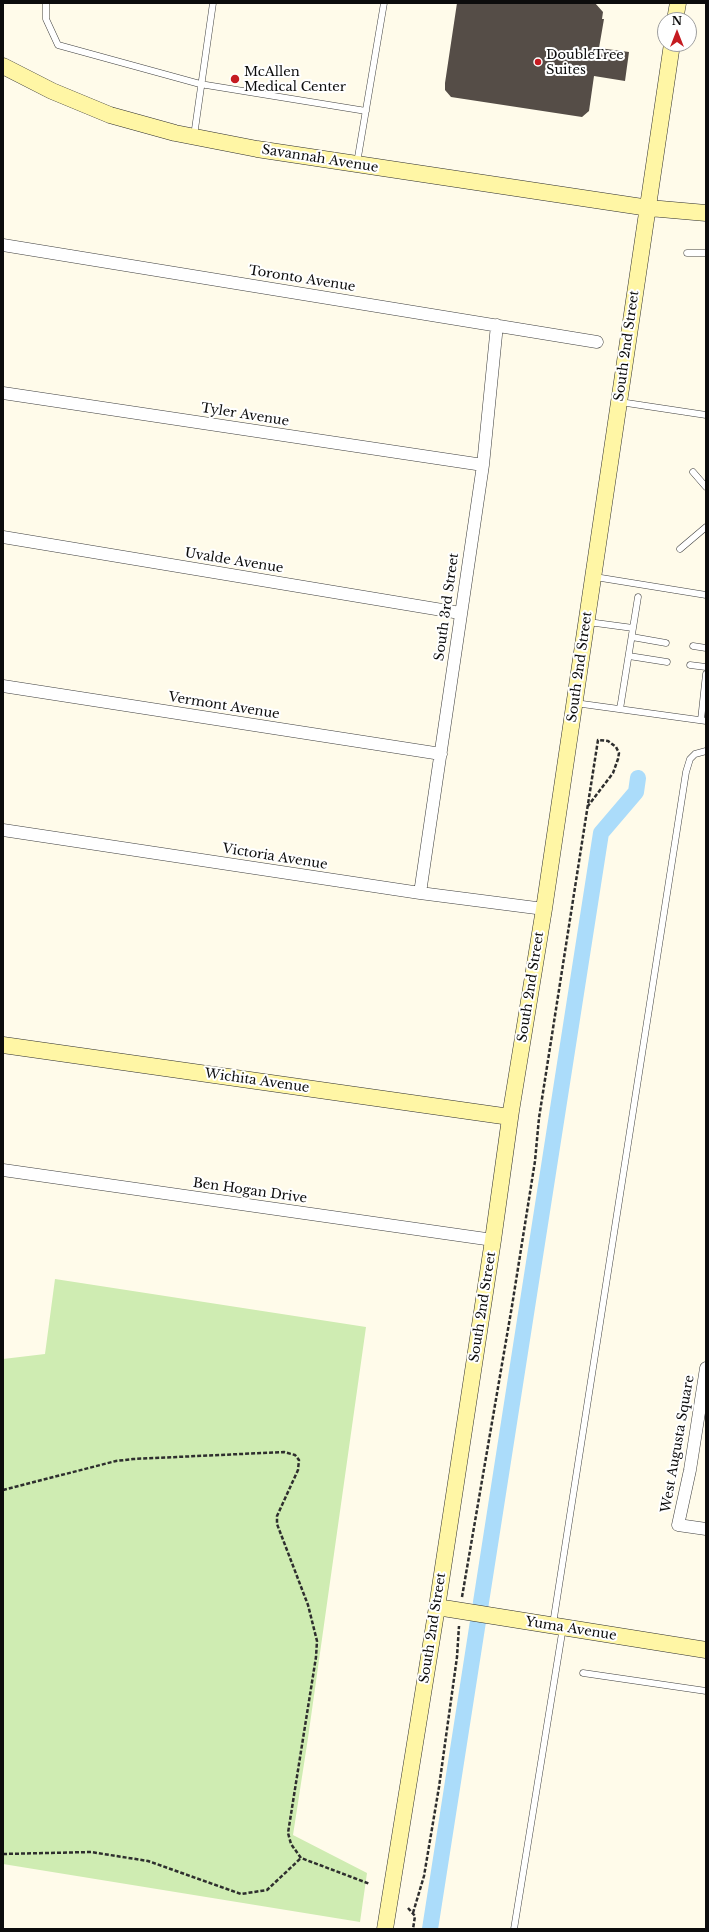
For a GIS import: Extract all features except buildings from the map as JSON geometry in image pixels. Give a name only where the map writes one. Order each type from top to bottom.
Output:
[{"type":"main road","name":"South 2nd Street","points":[[385,1929],[437,1607],[493,1240],[510,1117],[544,909],[649,208],[671,52]]},
{"type":"main road","name":"Savannah Avenue","points":[[3,66],[52,91],[110,115],[194,137],[256,149],[649,208],[706,213]]},
{"type":"main road","name":"Wichita Avenue","points":[[3,1045],[510,1117]]},
{"type":"main road","name":"Yuma Avenue","points":[[437,1607],[461,1613],[486,1615],[706,1650]]},
{"type":"street","name":"Toronto Avenue","points":[[3,245],[597,342]]},
{"type":"street","name":"South 3rd Street","points":[[420,893],[460,613],[483,465],[497,325]]},
{"type":"street","name":"Tyler Avenue","points":[[3,393],[483,465]]},
{"type":"street","name":"Uvalde Avenue","points":[[3,537],[460,613]]},
{"type":"street","name":"Vermont Avenue","points":[[3,686],[441,754]]},
{"type":"street","name":"Victoria Avenue","points":[[3,830],[420,893],[544,909]]},
{"type":"street","name":"Ben Hogan Drive","points":[[3,1170],[493,1240]]},
{"type":"street","name":"West Augusta Square","points":[[706,1368],[690,1470],[678,1525],[706,1529]]},
{"type":"lane","points":[[46,3],[46,19],[58,45],[200,84],[366,111]]},
{"type":"lane","points":[[194,137],[200,84],[213,3]]},
{"type":"lane","points":[[357,164],[384,3]]},
{"type":"lane","points":[[687,252],[706,253]]},
{"type":"lane","points":[[619,402],[706,415]]},
{"type":"lane","points":[[693,472],[706,487]]},
{"type":"lane","points":[[680,549],[706,527]]},
{"type":"lane","points":[[593,577],[706,595]]},
{"type":"lane","points":[[620,709],[638,597]]},
{"type":"lane","points":[[586,622],[633,628]]},
{"type":"lane","points":[[632,637],[666,643]]},
{"type":"lane","points":[[693,646],[706,648]]},
{"type":"lane","points":[[629,656],[667,662]]},
{"type":"lane","points":[[690,665],[706,667]]},
{"type":"lane","points":[[574,703],[704,720],[706,674]]},
{"type":"lane","points":[[514,1929],[686,772],[690,759],[695,754],[706,751]]},
{"type":"lane","points":[[583,1673],[706,1691]]},
{"type":"path","points":[[413,1913],[424,1876],[439,1787],[457,1657],[461,1613],[535,1161],[539,1118],[598,740],[608,741],[616,747],[619,753],[618,760],[613,773],[588,806]]},
{"type":"path","points":[[3,1490],[116,1461],[132,1459],[284,1452],[291,1453],[299,1460],[298,1470],[277,1516],[277,1524],[308,1605],[317,1641],[316,1657],[288,1833],[291,1844],[301,1858],[370,1884]]},
{"type":"path","points":[[3,1854],[91,1852],[148,1861],[241,1894],[267,1890],[301,1858]]},
{"type":"path","points":[[408,1908],[415,1916],[413,1929]]},
{"type":"green space","points":[[55,1279],[366,1327],[293,1835],[367,1873],[360,1922],[3,1864],[3,1359],[45,1354]]},
{"type":"waterway","points":[[430,1929],[601,833],[636,792],[638,778]]},
{"type":"place","name":"DoubleTree Suites","points":[[538,62]]},
{"type":"place","name":"McAllen Medical Center","points":[[235,79]]}]
